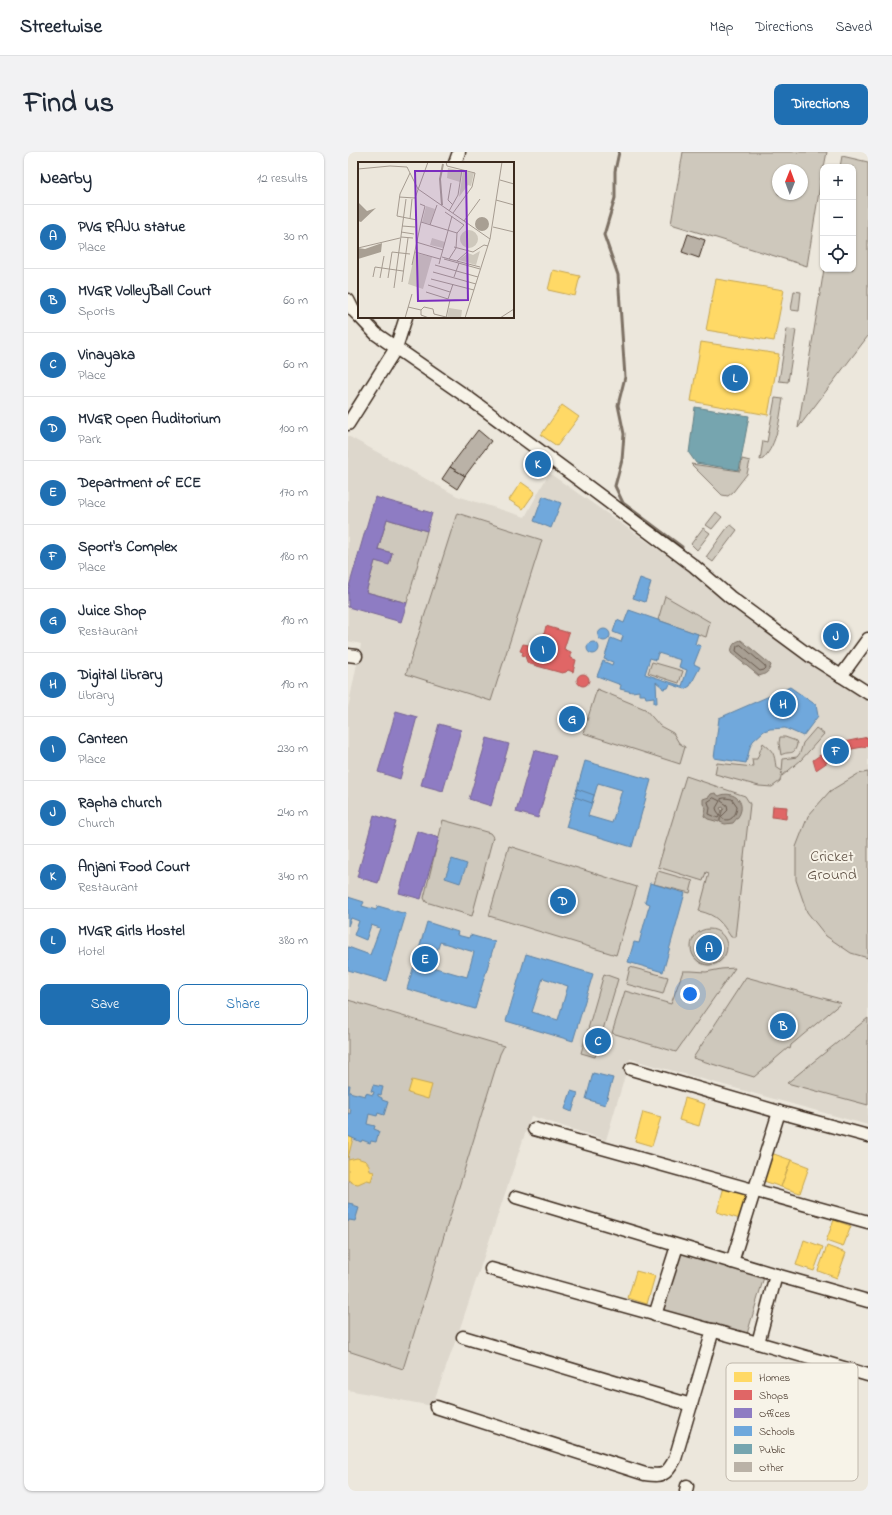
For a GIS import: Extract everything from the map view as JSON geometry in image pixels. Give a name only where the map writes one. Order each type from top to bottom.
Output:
[{"type":"street","points":[[455,162],[458,152]]},
{"type":"street","points":[[348,300],[358,316]]},
{"type":"street","points":[[360,318],[376,334],[470,399],[578,479],[694,566],[730,597],[810,656],[868,693]]},
{"type":"street","points":[[348,424],[396,348],[406,318]]},
{"type":"street","points":[[841,676],[868,639]]},
{"type":"street","points":[[631,1069],[868,1136]]},
{"type":"street","points":[[732,1262],[779,1112]]},
{"type":"street","points":[[534,1129],[868,1222]]},
{"type":"street","points":[[516,1197],[677,1246],[868,1301]]},
{"type":"street","points":[[655,1315],[677,1246]]},
{"type":"street","points":[[491,1269],[758,1342],[828,1363]]},
{"type":"street","points":[[758,1342],[776,1275]]},
{"type":"street","points":[[436,1406],[645,1474],[665,1474],[675,1459],[713,1330]]},
{"type":"street","points":[[463,1337],[691,1405]]},
{"type":"street","points":[[858,1372],[868,1375]]},
{"type":"shaded area","points":[[348,436],[457,496],[525,517],[549,473],[675,561],[868,702],[868,1125],[630,1059],[606,1140],[531,1116],[458,1334],[432,1406],[348,1390],[348,708],[361,644],[348,641]]},
{"type":"green space","points":[[683,152],[827,152],[825,164],[820,164],[820,186],[807,266],[671,224]]},
{"type":"green space","points":[[842,156],[868,162],[868,336],[798,428],[824,272],[856,272],[856,164],[841,164]]},
{"type":"green space","points":[[794,291],[801,292],[799,311],[791,310]]},
{"type":"green space","points":[[787,329],[796,330],[788,382],[779,381]]},
{"type":"green space","points":[[775,398],[783,399],[777,431],[768,453],[763,459],[760,460],[763,441],[767,442]]},
{"type":"green space","points":[[742,459],[750,461],[747,474],[728,496],[722,495],[691,464],[740,471]]},
{"type":"green space","points":[[716,512],[722,517],[712,529],[706,525]]},
{"type":"green space","points":[[457,513],[542,540],[491,701],[406,674]]},
{"type":"green space","points":[[387,519],[427,531],[407,603],[366,592],[375,561],[389,564],[392,553],[378,549]]},
{"type":"green space","points":[[730,524],[737,530],[713,562],[706,557]]},
{"type":"green space","points":[[703,528],[710,533],[697,550],[691,544]]},
{"type":"green space","points":[[665,596],[710,622],[706,637],[658,620]]},
{"type":"green space","points":[[652,662],[683,671],[679,683],[648,673]]},
{"type":"green space","points":[[597,689],[645,709],[660,726],[673,733],[679,743],[685,747],[680,764],[583,733]]},
{"type":"green space","points":[[816,728],[824,734],[801,760],[782,776],[782,772],[780,781],[772,787],[759,786],[715,774],[717,763],[753,767],[752,759],[757,759],[763,743],[773,753],[776,767],[782,771],[783,759],[797,757],[803,743]]},
{"type":"green space","points":[[780,737],[785,737],[796,741],[796,748],[793,752],[781,755],[779,743]]},
{"type":"green space","name":"Cricket Ground","points":[[868,772],[868,958],[851,953],[826,936],[807,912],[796,880],[796,847],[808,816],[830,791],[858,774]]},
{"type":"green space","points":[[686,776],[745,796],[750,804],[735,937],[731,937],[721,923],[714,917],[699,911],[709,873],[706,872],[703,881],[658,867]]},
{"type":"green space","points":[[443,820],[490,833],[493,837],[472,916],[426,902],[424,898]]},
{"type":"green space","points":[[509,846],[637,887],[616,955],[489,916]]},
{"type":"green space","points":[[658,871],[693,881],[690,893],[654,884]]},
{"type":"green space","points":[[712,929],[722,934],[726,940],[726,954],[722,960],[716,964],[706,965],[696,960],[692,954],[691,944],[696,934],[702,930]]},
{"type":"green space","points":[[630,967],[668,977],[663,994],[626,984]]},
{"type":"green space","points":[[735,968],[676,1052],[612,1033],[625,991],[671,1004],[683,971],[706,972]]},
{"type":"green space","points":[[604,974],[618,979],[595,1057],[581,1053]]},
{"type":"green space","points":[[746,977],[841,1003],[791,1045],[790,1049],[788,1048],[754,1077],[693,1058]]},
{"type":"green space","points":[[348,1000],[504,1046],[500,1054],[403,1369],[348,1351]]},
{"type":"green space","points":[[868,1018],[868,1105],[787,1083]]},
{"type":"green space","points":[[679,1252],[764,1277],[747,1334],[662,1310]]},
{"type":"water","points":[[741,640],[771,665],[767,672],[759,676],[731,653],[734,644]]},
{"type":"water","points":[[715,793],[719,796],[727,794],[734,796],[740,802],[741,810],[733,823],[725,824],[720,822],[722,811],[719,822],[708,819],[704,816],[706,808],[703,804],[703,799]]},
{"type":"building: Homes","points":[[553,270],[580,276],[575,296],[548,290]]},
{"type":"building: Homes","points":[[716,279],[784,290],[774,341],[706,330]]},
{"type":"building: Homes","points":[[701,342],[779,354],[768,415],[691,401]]},
{"type":"building: Homes","points":[[562,405],[579,417],[557,446],[541,435]]},
{"type":"building: Homes","points":[[521,482],[535,492],[523,509],[509,500]]},
{"type":"building: Homes","points":[[412,1080],[432,1085],[428,1099],[408,1093]]},
{"type":"building: Homes","points":[[685,1098],[705,1104],[699,1126],[679,1120]]},
{"type":"building: Homes","points":[[643,1112],[661,1117],[652,1146],[635,1141]]},
{"type":"building: Homes","points":[[348,1136],[353,1138],[348,1158]]},
{"type":"building: Homes","points":[[771,1153],[791,1160],[781,1187],[761,1180]]},
{"type":"building: Homes","points":[[357,1158],[366,1161],[369,1165],[370,1171],[374,1172],[371,1181],[367,1180],[358,1184],[348,1180],[348,1160]]},
{"type":"building: Homes","points":[[791,1160],[809,1167],[800,1193],[781,1187]]},
{"type":"building: Homes","points":[[724,1187],[747,1194],[740,1219],[717,1212]]},
{"type":"building: Homes","points":[[834,1220],[851,1226],[843,1247],[826,1241]]},
{"type":"building: Homes","points":[[804,1240],[823,1247],[814,1271],[796,1265]]},
{"type":"building: Homes","points":[[827,1246],[846,1253],[837,1278],[818,1271]]},
{"type":"building: Homes","points":[[636,1271],[655,1276],[647,1304],[628,1298]]},
{"type":"building: Shops","points":[[536,457],[546,463],[539,472],[530,465]]},
{"type":"building: Shops","points":[[546,626],[569,633],[564,649],[571,652],[571,658],[576,660],[573,672],[568,670],[562,673],[530,664],[527,662],[525,656],[522,655],[523,652],[520,651],[523,644],[529,645],[533,641],[542,642]]},
{"type":"building: Shops","points":[[581,674],[585,674],[589,680],[585,686],[581,686],[577,682],[577,678]]},
{"type":"building: Shops","points":[[568,713],[579,716],[576,726],[565,722]]},
{"type":"building: Shops","points":[[868,737],[868,746],[841,753],[816,770],[813,760],[829,749],[839,743]]},
{"type":"building: Shops","points":[[773,806],[787,807],[786,819],[772,817]]},
{"type":"building: Offices","points":[[375,497],[432,513],[427,531],[387,519],[378,549],[392,553],[389,565],[375,561],[366,592],[407,603],[401,622],[348,607],[348,590]]},
{"type":"building: Offices","points":[[396,711],[417,717],[400,779],[378,772]]},
{"type":"building: Offices","points":[[439,724],[461,730],[443,791],[421,785]]},
{"type":"building: Offices","points":[[487,738],[509,744],[491,806],[469,799]]},
{"type":"building: Offices","points":[[534,750],[556,756],[538,818],[516,812]]},
{"type":"building: Offices","points":[[374,815],[396,822],[378,883],[357,877]]},
{"type":"building: Offices","points":[[417,831],[439,838],[421,899],[399,893]]},
{"type":"building: Schools","points":[[543,496],[561,503],[551,528],[534,521]]},
{"type":"building: Schools","points":[[640,578],[651,582],[645,602],[633,598]]},
{"type":"building: Schools","points":[[629,610],[698,634],[695,644],[701,646],[694,664],[700,667],[690,686],[685,689],[670,684],[668,688],[663,689],[656,682],[657,703],[654,703],[654,697],[646,698],[645,695],[639,695],[639,691],[632,692],[620,689],[621,685],[597,676],[603,661],[612,665],[613,662],[604,659],[611,638],[621,642],[623,636],[613,632],[617,620],[624,623]],"holes":[[[658,653],[681,660],[679,667],[687,670],[682,686],[645,674],[650,658],[656,660]]]},
{"type":"building: Schools","points":[[602,629],[606,629],[610,635],[606,641],[602,641],[598,637],[598,633]]},
{"type":"building: Schools","points":[[591,642],[595,642],[599,648],[595,654],[591,654],[587,650],[587,646]]},
{"type":"building: Schools","points":[[790,687],[816,705],[818,716],[803,736],[785,728],[770,729],[764,731],[753,741],[746,763],[714,758],[719,718]]},
{"type":"building: Schools","points":[[585,761],[651,780],[632,847],[566,827]],"holes":[[[598,783],[622,790],[612,823],[588,816]]]},
{"type":"building: Schools","points":[[577,789],[594,795],[592,803],[575,797]]},
{"type":"building: Schools","points":[[452,859],[467,864],[460,883],[445,878]]},
{"type":"building: Schools","points":[[650,883],[685,893],[663,972],[628,962],[634,942],[639,943],[650,904],[645,902]]},
{"type":"building: Schools","points":[[348,897],[364,902],[362,906],[376,910],[378,906],[406,914],[386,981],[348,970],[348,947],[370,955],[380,928],[371,925],[366,940],[354,935],[359,921],[351,918],[348,926]]},
{"type":"building: Schools","points":[[427,922],[458,932],[457,935],[469,938],[470,935],[495,942],[475,1009],[407,989]],"holes":[[[440,942],[474,952],[467,977],[432,967]]]},
{"type":"building: Schools","points":[[526,954],[593,974],[573,1041],[506,1021]],"holes":[[[543,978],[568,986],[558,1020],[532,1012]]]},
{"type":"building: Schools","points":[[593,1073],[613,1078],[605,1105],[586,1099]]},
{"type":"building: Schools","points":[[348,1085],[350,1085],[349,1092],[365,1096],[366,1093],[373,1095],[374,1092],[371,1091],[373,1085],[383,1087],[381,1095],[378,1094],[378,1096],[382,1098],[382,1100],[388,1102],[384,1115],[378,1113],[377,1116],[369,1114],[367,1124],[375,1126],[374,1129],[379,1131],[376,1142],[371,1141],[370,1143],[362,1140],[361,1142],[348,1136],[348,1113],[350,1114],[351,1109],[348,1108]]},
{"type":"building: Schools","points":[[571,1091],[578,1093],[572,1112],[565,1109]]},
{"type":"building: Schools","points":[[348,1203],[359,1208],[355,1221],[349,1220],[348,1222]]},
{"type":"building: Public","points":[[695,407],[749,416],[739,470],[696,463],[689,453]]},
{"type":"building: Public","points":[[837,625],[846,631],[836,647],[827,641]]},
{"type":"building: Other","points":[[688,234],[705,240],[699,258],[682,252]]},
{"type":"building: Other","points":[[478,430],[491,441],[465,476],[450,467]]},
{"type":"building: Other","points":[[450,467],[465,476],[457,489],[442,479]]},
{"type":"waterway","points":[[619,152],[615,171],[615,198],[604,235],[618,275],[625,377],[618,405],[624,434],[622,460],[615,486],[623,503],[682,547]]},
{"type":"place","name":"MVGR Girls Hostel","points":[[735,378]]},
{"type":"place","name":"Anjani Food Court","points":[[538,464]]},
{"type":"place","name":"Rapha church","points":[[836,636]]},
{"type":"place","name":"Canteen","points":[[543,649]]},
{"type":"place","name":"Digital Library","points":[[783,704]]},
{"type":"place","name":"Juice Shop","points":[[572,719]]},
{"type":"place","name":"Sport's Complex","points":[[836,751]]},
{"type":"place","name":"MVGR Open Auditorium","points":[[563,901]]},
{"type":"place","name":"PVG RAJU statue","points":[[709,948]]},
{"type":"place","name":"Department of ECE","points":[[425,959]]},
{"type":"place","name":"MVGR VolleyBall Court","points":[[783,1026]]},
{"type":"place","name":"Vinayaka","points":[[598,1041]]}]
